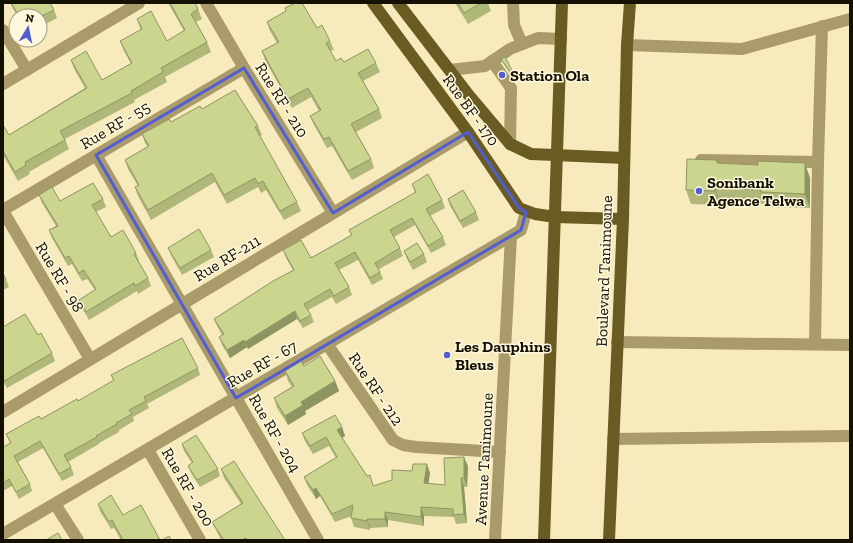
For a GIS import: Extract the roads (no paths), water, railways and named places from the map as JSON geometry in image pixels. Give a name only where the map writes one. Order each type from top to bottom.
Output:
[{"type":"main road","name":"Rue BF - 170","points":[[373,3],[468,132],[519,208],[526,212]]},
{"type":"main road","name":"Rue BF - 170","points":[[398,3],[510,144],[531,154],[624,158]]},
{"type":"main road","points":[[544,540],[562,3]]},
{"type":"main road","name":"Boulevard Tanimoune","points":[[609,540],[623,219],[627,45],[630,3]]},
{"type":"main road","points":[[526,212],[555,217],[623,219]]},
{"type":"street","points":[[3,84],[139,3]]},
{"type":"street","name":"Rue RF - 210","points":[[206,3],[244,68],[333,212]]},
{"type":"street","points":[[513,3],[514,25],[522,44]]},
{"type":"street","points":[[627,45],[742,49],[850,19]]},
{"type":"street","points":[[815,344],[822,26]]},
{"type":"street","points":[[3,30],[27,70]]},
{"type":"street","points":[[450,70],[484,66],[510,49],[538,38],[561,39]]},
{"type":"street","points":[[492,61],[511,88],[510,144]]},
{"type":"street","name":"Rue RF - 55","points":[[3,211],[244,68]]},
{"type":"street","name":"Rue RF-211","points":[[3,412],[468,132]]},
{"type":"street","name":"Rue RF - 204","points":[[96,155],[318,540]]},
{"type":"street","points":[[698,160],[818,162]]},
{"type":"street","name":"Rue RF - 98","points":[[3,211],[90,359]]},
{"type":"street","name":"Rue RF - 67","points":[[3,534],[512,236],[521,230],[526,212]]},
{"type":"street","name":"Avenue Tanimoune","points":[[495,540],[512,236]]},
{"type":"street","points":[[617,342],[850,345]]},
{"type":"street","name":"Rue RF - 212","points":[[327,344],[393,440],[403,445],[416,447],[500,452]]},
{"type":"street","points":[[613,439],[850,436]]},
{"type":"street","name":"Rue RF - 200","points":[[148,450],[200,540]]},
{"type":"street","points":[[55,504],[78,540]]},
{"type":"place","name":"Station Ola","points":[[502,75]]},
{"type":"place","name":"Sonibank Agence Telwa","points":[[699,191]]},
{"type":"place","name":"Les Dauphins Bleus","points":[[447,355]]}]
